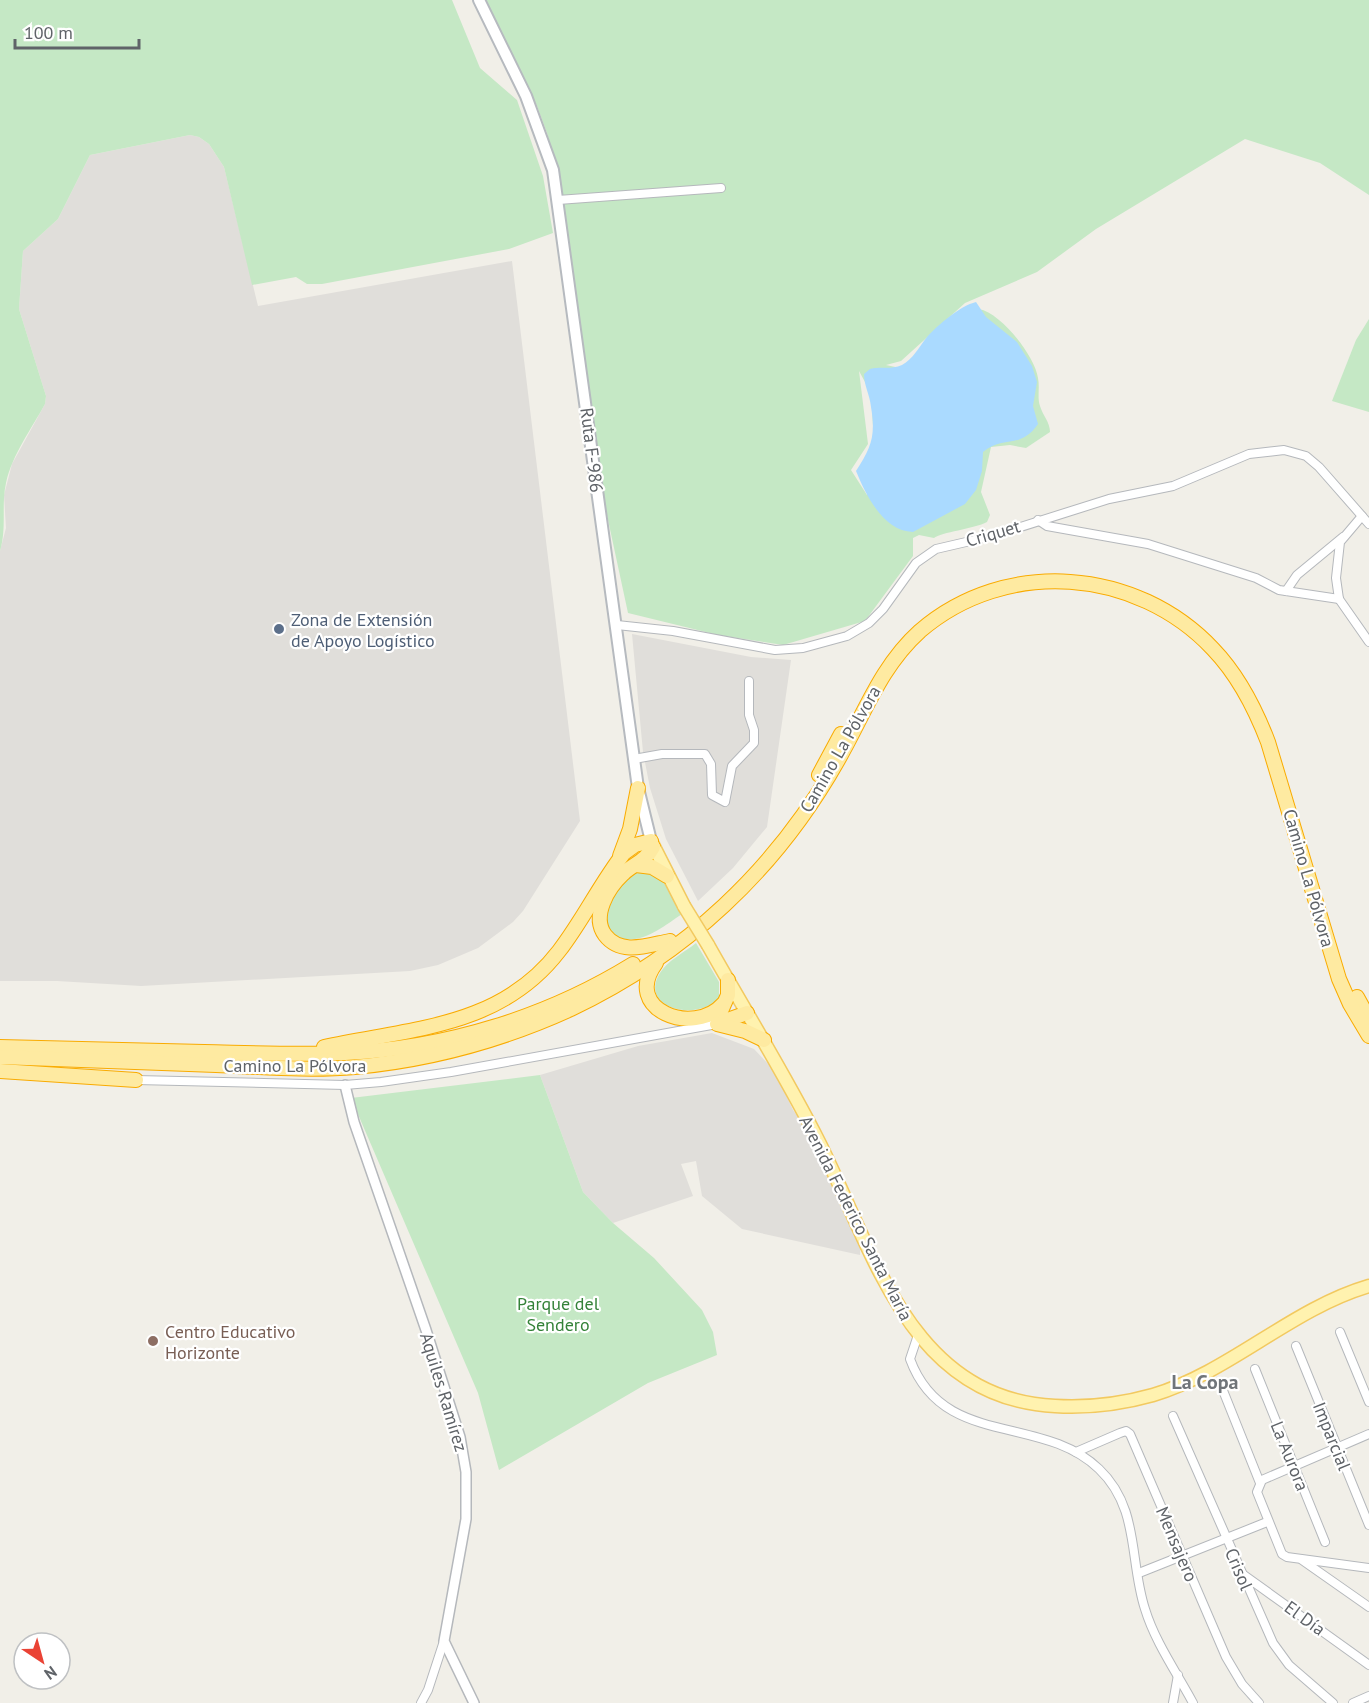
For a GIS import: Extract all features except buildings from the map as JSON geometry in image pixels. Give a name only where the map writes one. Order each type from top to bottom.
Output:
[{"type":"highway","name":"Camino La Pólvora","points":[[0,1047],[297,1054],[347,1053],[398,1048],[447,1039],[498,1025],[583,992],[670,941],[719,902],[771,844],[824,767],[869,680],[888,652],[917,622],[952,598],[990,581],[1026,573],[1078,573],[1131,585],[1173,605],[1213,636],[1250,682],[1274,732],[1346,970],[1369,1019]]},
{"type":"highway","name":"Camino La Pólvora","points":[[0,1057],[329,1069],[387,1063],[444,1053],[522,1029],[595,997],[662,957],[719,911],[767,863],[793,830],[838,760],[885,672],[912,639],[943,614],[987,591],[1037,581],[1071,581],[1127,593],[1175,616],[1207,643],[1237,678],[1256,711],[1268,742],[1340,979],[1350,1004],[1369,1036]]},
{"type":"highway","points":[[617,864],[630,829],[638,788]]},
{"type":"highway","points":[[297,1054],[371,1036],[450,1023],[501,1001],[538,974],[559,951],[629,848],[652,844]]},
{"type":"highway","points":[[652,844],[636,865],[620,876],[599,911],[603,933],[615,945],[627,948],[670,941]]},
{"type":"highway","points":[[636,865],[652,867],[667,876]]},
{"type":"highway","points":[[662,957],[654,965],[647,982],[648,994],[663,1014],[675,1018],[718,1019],[747,1012]]},
{"type":"highway","points":[[718,1019],[729,990],[728,980]]},
{"type":"highway","points":[[718,1019],[764,1040]]},
{"type":"highway","points":[[0,1071],[136,1080]]},
{"type":"main road","name":"Ruta F-986","points":[[478,0],[538,124],[553,170],[638,788],[652,844],[667,876],[708,945]]},
{"type":"main road","name":"Avenida Federico Santa María","points":[[708,945],[764,1040],[820,1144],[890,1291],[918,1335],[953,1371],[975,1385],[1007,1400],[1031,1405],[1099,1406],[1131,1400],[1174,1387],[1323,1304],[1369,1287]]},
{"type":"street","points":[[558,201],[721,188]]},
{"type":"street","name":"Criquet","points":[[617,625],[673,631],[775,650],[803,648],[847,636],[869,623],[884,609],[916,563],[936,549],[992,536],[1109,498],[1173,486],[1249,454],[1284,450],[1301,453],[1316,463],[1369,524]]},
{"type":"street","points":[[1286,591],[1297,575],[1343,537],[1362,516]]},
{"type":"street","points":[[1038,520],[1047,526],[1148,544],[1256,578],[1286,591],[1339,599]]},
{"type":"street","points":[[1343,537],[1336,578],[1339,599],[1369,642]]},
{"type":"street","points":[[634,759],[662,754],[705,754],[711,764],[712,795],[725,802],[732,766],[754,743],[754,730],[749,716],[749,681]]},
{"type":"street","points":[[136,1080],[345,1085],[452,1072],[718,1019]]},
{"type":"street","name":"Aquiles Ramírez","points":[[345,1085],[354,1122],[430,1341],[464,1454],[466,1519],[444,1641]]},
{"type":"street","points":[[1340,1332],[1369,1402]]},
{"type":"street","points":[[918,1335],[910,1359],[926,1389],[937,1402],[962,1417],[1046,1440],[1076,1452],[1100,1469],[1119,1493],[1131,1521],[1144,1607],[1193,1703]]},
{"type":"street","name":"Imparcial","points":[[1296,1346],[1369,1525]]},
{"type":"street","name":"La Aurora","points":[[1255,1369],[1325,1542]]},
{"type":"street","points":[[1222,1388],[1260,1483],[1257,1495],[1282,1554],[1300,1559],[1369,1568]]},
{"type":"street","name":"Crisol","points":[[1173,1416],[1240,1572],[1279,1653],[1333,1703]]},
{"type":"street","name":"Mensajero","points":[[1076,1452],[1120,1433],[1126,1431],[1130,1434],[1226,1657],[1242,1684],[1259,1703]]},
{"type":"street","points":[[1260,1483],[1293,1466],[1369,1434]]},
{"type":"street","points":[[1139,1573],[1267,1522]]},
{"type":"street","points":[[1300,1559],[1369,1607]]},
{"type":"street","name":"El Día","points":[[1240,1572],[1369,1665]]},
{"type":"street","points":[[421,1703],[428,1690],[444,1641]]},
{"type":"street","points":[[444,1641],[474,1703]]},
{"type":"street","points":[[1173,1703],[1178,1675]]},
{"type":"street","points":[[1353,1703],[1369,1696]]},
{"type":"shaded area","name":"Zona de Extensión de Apoyo Logístico","points":[[190,135],[199,137],[209,144],[224,167],[258,306],[512,261],[580,821],[523,911],[513,922],[478,948],[438,965],[410,971],[141,986],[57,981],[0,981],[0,551],[6,528],[4,495],[12,464],[45,404],[46,396],[19,309],[23,251],[58,219],[90,155]]},
{"type":"shaded area","points":[[632,634],[751,657],[791,660],[767,827],[733,868],[698,901],[666,839],[650,788],[643,752]]},
{"type":"shaded area","points":[[712,1033],[754,1049],[774,1070],[793,1110],[808,1131],[860,1244],[860,1255],[742,1229],[702,1196],[696,1161],[681,1164],[693,1196],[613,1223],[583,1192],[540,1075],[638,1046]]},
{"type":"green space","points":[[0,0],[452,0],[480,68],[517,100],[543,176],[553,233],[509,249],[322,284],[307,284],[296,277],[252,285],[224,167],[209,144],[199,137],[190,135],[90,155],[58,219],[23,251],[19,309],[46,396],[45,404],[18,452],[6,483],[0,551]]},
{"type":"green space","points":[[486,0],[1369,0],[1369,195],[1320,163],[1245,139],[1096,229],[1037,272],[965,303],[901,361],[886,365],[900,368],[979,309],[988,312],[1007,327],[1031,358],[1038,378],[1040,406],[1050,432],[1026,448],[1010,445],[991,447],[981,492],[990,515],[987,522],[934,538],[919,535],[913,538],[913,556],[865,621],[783,645],[718,635],[628,613],[602,492],[562,190],[547,133],[537,106]],"holes":[[[859,371],[871,393],[875,458],[867,495],[851,470],[868,444]]]},
{"type":"green space","points":[[1369,319],[1369,412],[1332,401],[1356,340]]},
{"type":"green space","points":[[645,871],[660,876],[682,914],[645,936],[636,939],[617,937],[608,930],[606,910],[616,890],[626,879]]},
{"type":"green space","points":[[696,943],[719,982],[719,997],[711,1005],[699,1009],[674,1008],[657,996],[655,986],[660,973],[667,965]]},
{"type":"green space","name":"Parque del Sendero","points":[[540,1075],[583,1192],[613,1223],[654,1258],[702,1310],[713,1332],[717,1355],[648,1383],[499,1470],[478,1393],[351,1098]]},
{"type":"water","points":[[976,302],[986,317],[1017,342],[1032,366],[1037,382],[1033,406],[1038,424],[1025,437],[998,444],[983,452],[982,471],[976,490],[965,504],[913,532],[902,530],[884,519],[865,491],[856,471],[869,448],[873,426],[864,374],[870,369],[902,365],[944,321],[963,307]]},
{"type":"place","name":"Zona de Extensión de Apoyo Logístico","points":[[279,629]]},
{"type":"place","name":"Centro Educativo Horizonte","points":[[153,1341]]},
{"type":"district","name":"La Copa","points":[[1205,1382]]}]
